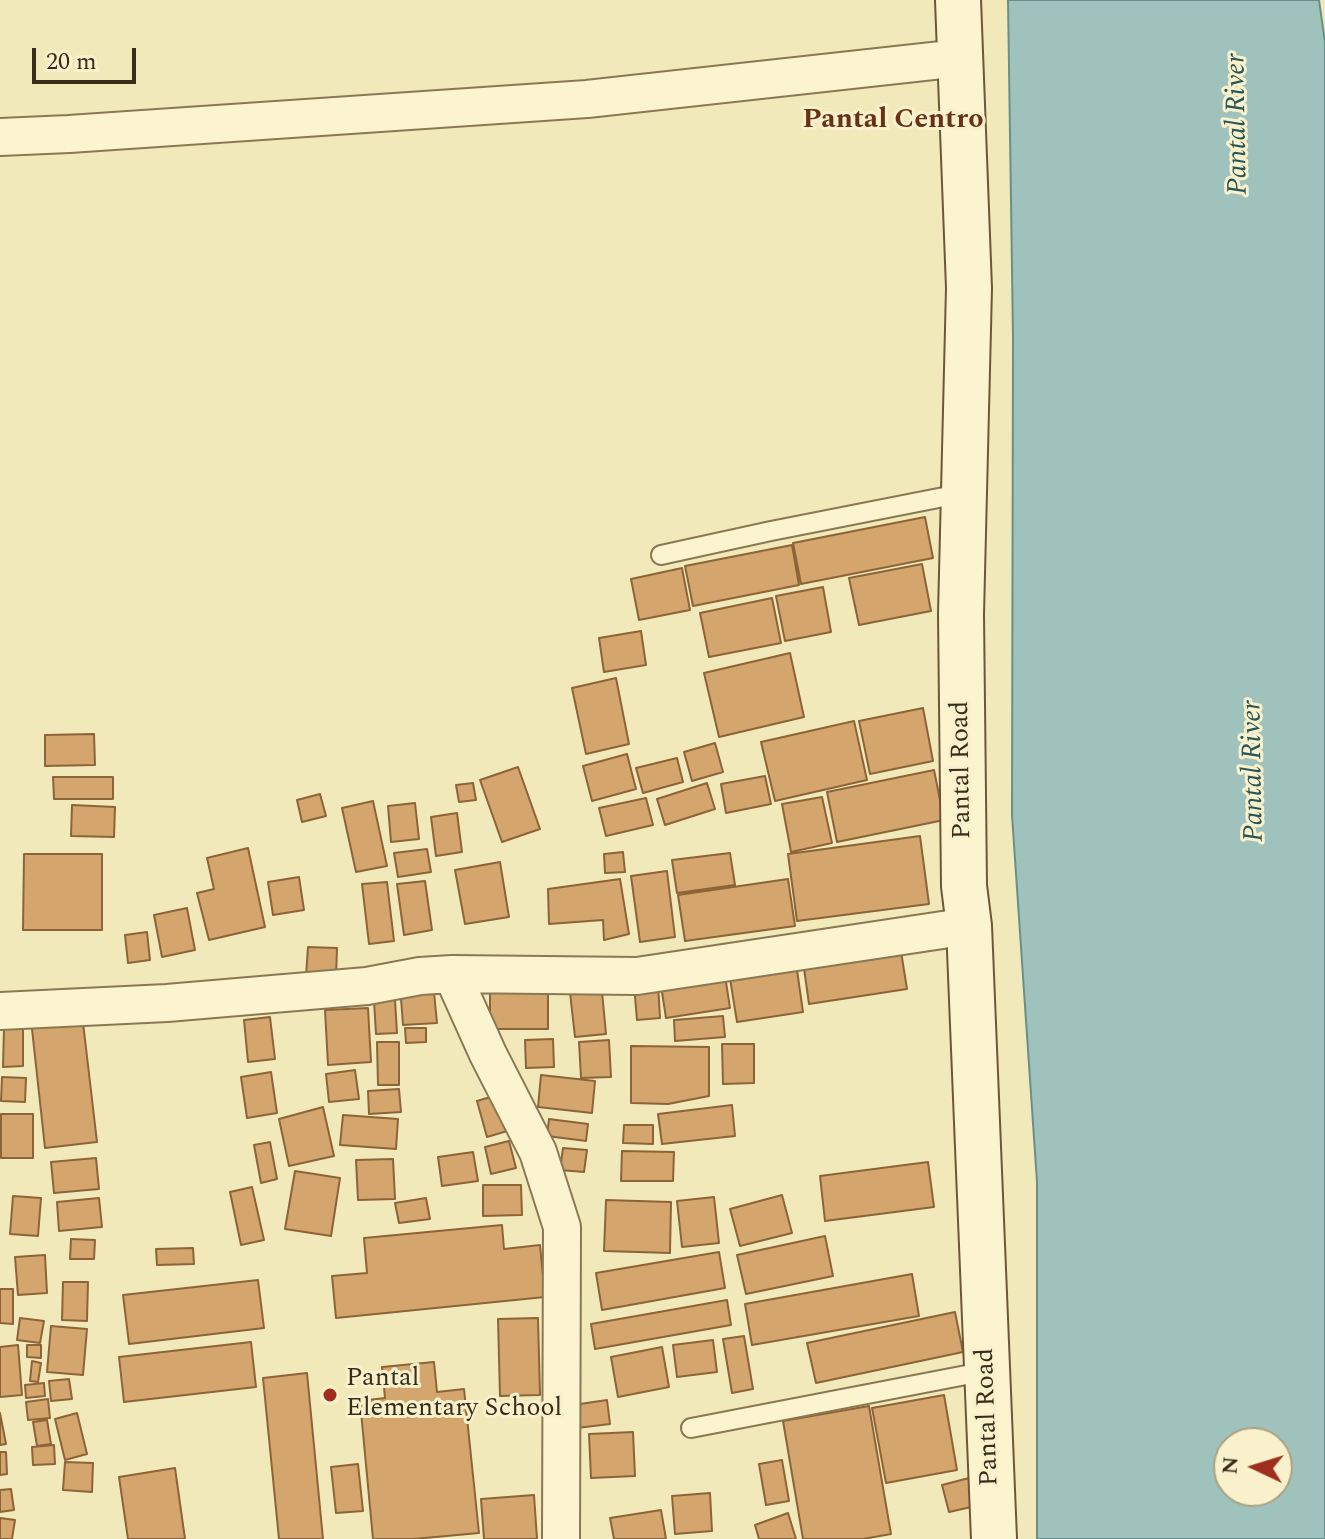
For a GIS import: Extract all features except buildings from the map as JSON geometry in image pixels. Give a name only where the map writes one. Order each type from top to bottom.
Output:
[{"type":"street","name":"Pantal Road","points":[[958,0],[969,288],[961,614],[964,886],[969,926],[994,1539]]},
{"type":"street","points":[[0,137],[587,99],[960,58]]},
{"type":"street","points":[[0,1011],[167,1003],[367,986],[420,976],[452,974],[637,976],[969,926]]},
{"type":"street","points":[[452,974],[538,1152],[562,1227],[561,1539]]},
{"type":"lane","points":[[661,555],[964,493]]},
{"type":"lane","points":[[691,1428],[987,1371]]},
{"type":"water","name":"Pantal River","points":[[1008,0],[1319,0],[1325,42],[1325,1539],[1037,1539],[1037,1182],[1012,815],[1013,336]]},
{"type":"place","name":"Pantal Elementary School","points":[[330,1395]]},
{"type":"district","name":"Pantal Centro","points":[[893,122]]}]
